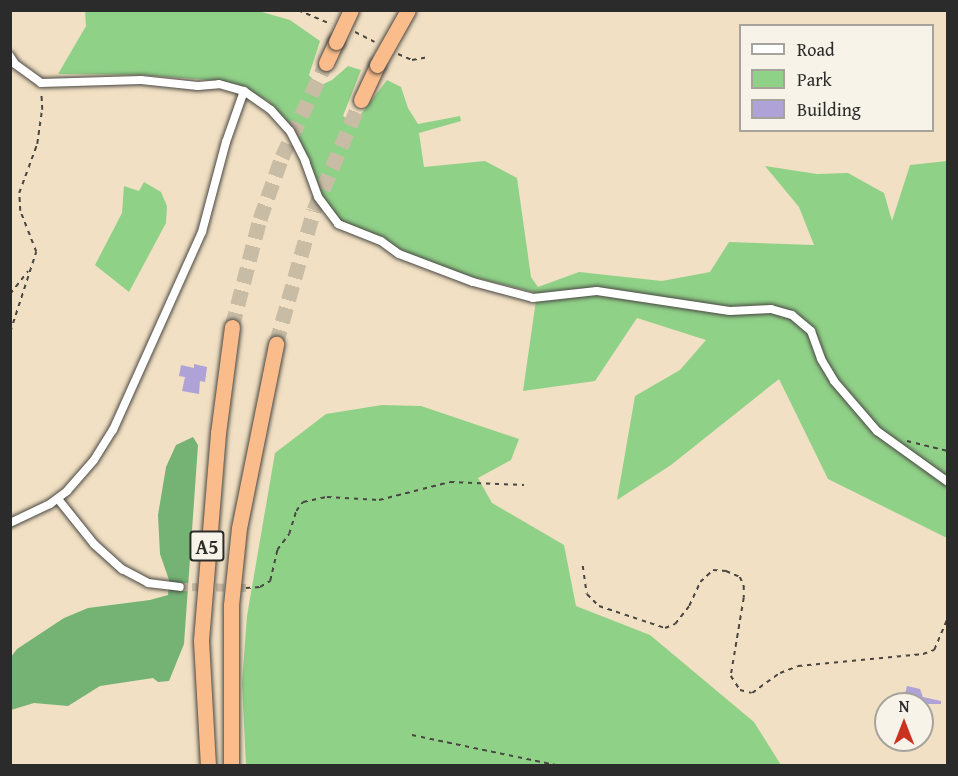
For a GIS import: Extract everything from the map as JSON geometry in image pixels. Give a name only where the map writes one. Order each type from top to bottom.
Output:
[{"type":"highway","points":[[326,63],[351,10]]},
{"type":"highway","points":[[361,100],[377,65],[408,10]]},
{"type":"highway","name":"Α5","points":[[208,765],[201,640],[218,433],[232,327]]},
{"type":"highway","name":"Α5","points":[[231,765],[231,605],[239,528],[276,344]]},
{"type":"street","points":[[10,56],[15,64],[41,83],[141,80],[198,86],[219,84],[244,91],[271,110],[288,128],[305,161],[318,197],[338,224],[381,241],[399,254],[422,263],[525,297],[597,291],[730,311],[771,309],[792,315],[811,332],[821,359],[834,381],[877,431],[948,483]]},
{"type":"street","points":[[10,524],[58,499],[94,460],[113,430],[202,232],[226,142],[244,91]]},
{"type":"street","points":[[58,499],[94,544],[122,569],[148,583],[180,587]]},
{"type":"path","points":[[298,10],[335,25]]},
{"type":"path","points":[[349,30],[376,42]]},
{"type":"path","points":[[395,53],[412,60],[429,57]]},
{"type":"path","points":[[10,332],[36,252],[20,211],[19,193],[37,144],[42,110],[41,83]]},
{"type":"path","points":[[10,294],[31,268]]},
{"type":"path","points":[[901,439],[948,451]]},
{"type":"path","points":[[246,588],[260,587],[270,581],[277,550],[289,534],[296,511],[303,502],[327,497],[379,500],[450,483],[524,485]]},
{"type":"path","points":[[583,566],[587,594],[599,606],[665,628],[675,624],[689,606],[700,582],[713,570],[726,571],[740,577],[744,586],[744,598],[731,676],[740,690],[752,693],[780,673],[798,666],[923,654],[934,650],[948,617]]},
{"type":"path","points":[[412,735],[561,765]]},
{"type":"green space","points":[[255,10],[290,20],[320,41],[309,75],[319,86],[332,80],[348,66],[361,70],[343,116],[354,123],[387,80],[401,87],[408,108],[418,124],[460,116],[461,121],[419,133],[424,167],[485,161],[517,178],[531,277],[538,287],[579,272],[662,281],[710,272],[729,242],[814,245],[799,207],[765,166],[817,174],[848,173],[884,193],[892,221],[910,165],[947,161],[947,538],[828,479],[779,379],[671,465],[617,500],[635,396],[680,370],[706,340],[637,318],[595,381],[523,391],[537,293],[469,276],[406,253],[380,237],[341,222],[317,188],[308,157],[297,136],[268,101],[239,85],[221,81],[142,75],[58,74],[86,26],[85,11]]},
{"type":"green space","points":[[144,182],[161,192],[167,206],[166,223],[129,292],[95,265],[122,213],[124,186],[139,191]]},
{"type":"green space","points":[[382,405],[421,406],[519,439],[511,460],[478,478],[492,503],[564,545],[576,606],[650,635],[754,722],[781,765],[246,765],[242,683],[247,616],[275,453],[326,414]]},
{"type":"green space","points":[[193,437],[198,445],[184,644],[169,681],[158,682],[153,678],[100,686],[68,706],[34,703],[11,710],[11,657],[17,649],[64,618],[88,608],[150,600],[168,595],[169,580],[160,554],[158,515],[166,467],[176,445]]},
{"type":"building","points":[[194,364],[207,367],[205,382],[200,381],[199,394],[182,391],[185,377],[179,376],[181,365],[194,368]]},
{"type":"building","points":[[907,686],[920,689],[921,692],[905,692]]},
{"type":"building","points":[[934,699],[941,701],[941,704],[934,704]]},
{"type":"tunnel","points":[[232,327],[260,219],[282,157],[326,63]]},
{"type":"tunnel","points":[[276,344],[314,210],[361,100]]},
{"type":"tunnel","points":[[180,587],[246,588]]}]
